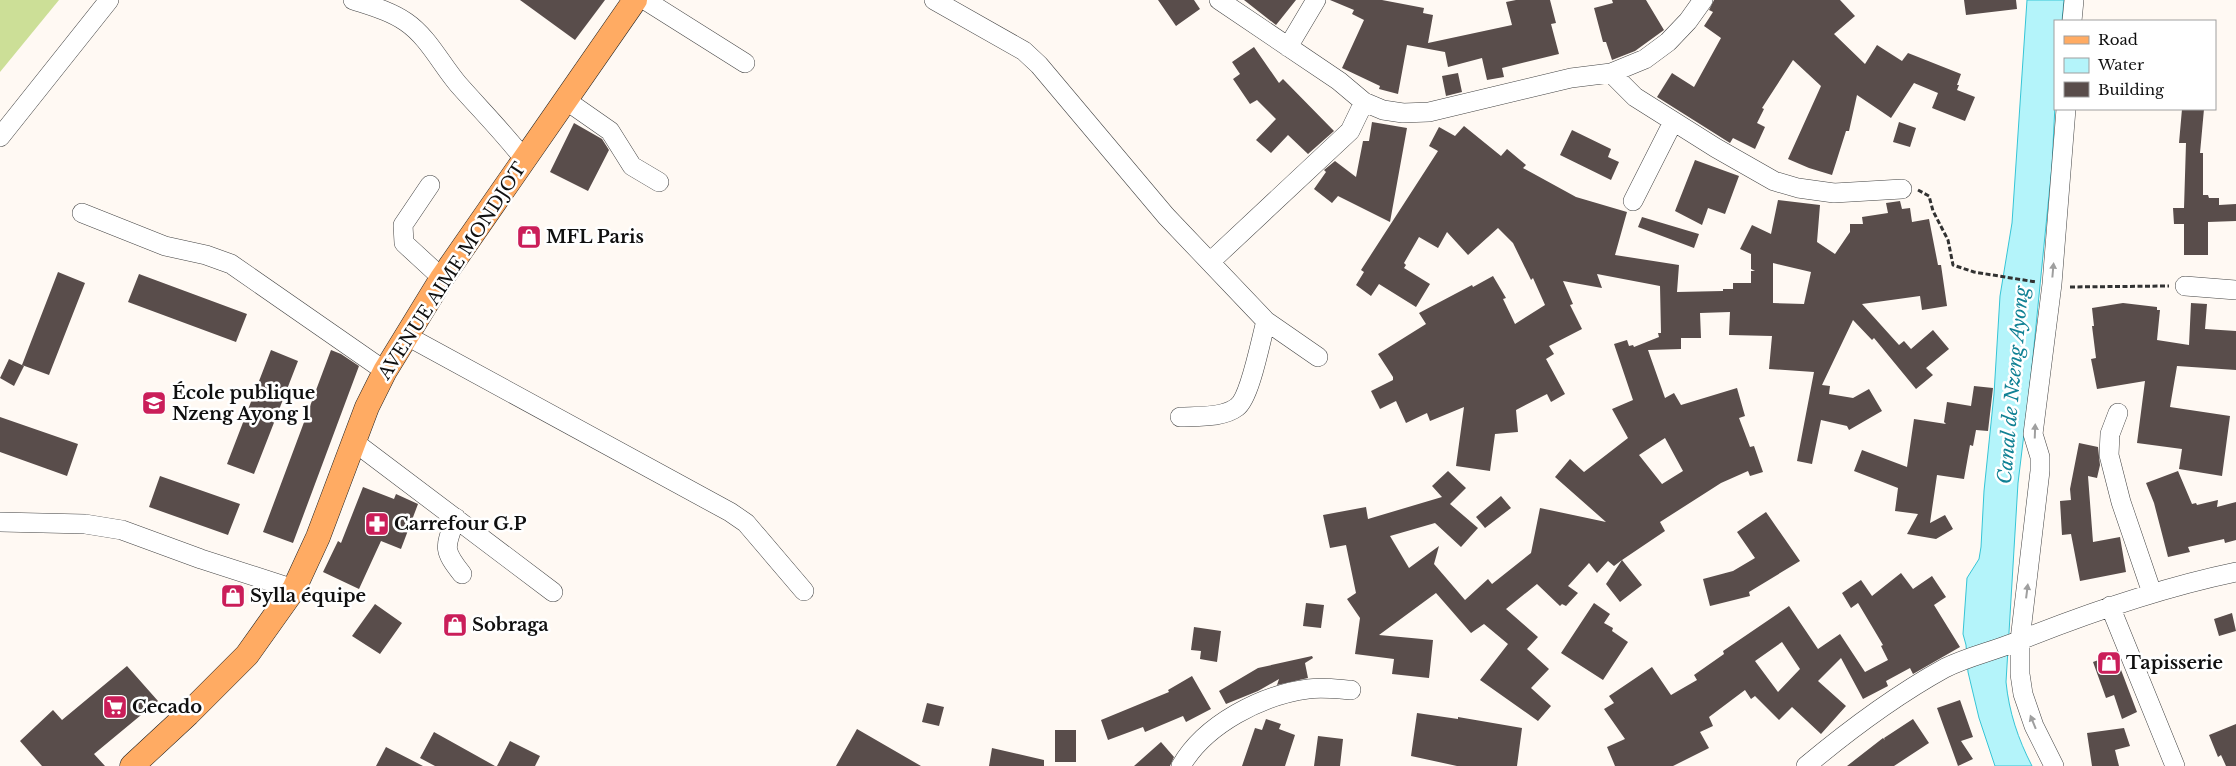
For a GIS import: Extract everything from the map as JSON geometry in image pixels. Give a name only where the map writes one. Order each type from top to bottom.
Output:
[{"type":"main road","name":"AVENUE AIME MONDJOT","points":[[132,766],[247,655],[294,589],[318,537],[367,407],[385,371],[442,278],[524,159],[567,101],[635,0]]},
{"type":"street","points":[[0,137],[109,0]]},
{"type":"street","points":[[353,0],[393,14],[407,22],[422,36],[458,84],[500,128],[524,159]]},
{"type":"street","points":[[645,0],[745,62]]},
{"type":"street","points":[[934,0],[1024,51],[1039,65],[1166,216],[1266,322],[1318,357]]},
{"type":"street","points":[[1219,0],[1339,82],[1364,102],[1383,110],[1403,113],[1429,112],[1571,78],[1611,73],[1645,59],[1668,42],[1688,21],[1703,0]]},
{"type":"street","points":[[1288,47],[1316,0]]},
{"type":"street","points":[[2072,20],[2074,0]]},
{"type":"street","points":[[1611,73],[1636,97],[1673,122],[1774,181],[1798,188],[1834,192],[1902,189]]},
{"type":"street","points":[[567,101],[610,131],[632,166],[659,182]]},
{"type":"street","points":[[1210,262],[1350,131],[1364,102]]},
{"type":"street","points":[[2054,766],[2034,726],[2023,694],[2015,642],[2040,472],[2040,457],[2033,434],[2052,284],[2066,110]]},
{"type":"street","points":[[1633,201],[1673,122]]},
{"type":"street","points":[[430,185],[403,225],[404,243],[442,278]]},
{"type":"street","points":[[82,214],[165,246],[206,254],[231,264],[385,371]]},
{"type":"street","points":[[2185,286],[2236,290]]},
{"type":"street","points":[[1180,417],[1218,414],[1237,407],[1246,395],[1266,322]]},
{"type":"street","points":[[407,336],[730,512],[746,523],[804,591]]},
{"type":"street","points":[[2118,413],[2110,434],[2109,455],[2117,488],[2152,594]]},
{"type":"street","points":[[353,441],[553,592]]},
{"type":"street","points":[[456,518],[447,543],[448,557],[462,574]]},
{"type":"street","points":[[0,522],[85,524],[122,530],[201,559],[294,589]]},
{"type":"street","points":[[1806,766],[1856,726],[1938,673],[1966,658],[2015,642],[2110,606],[2236,572]]},
{"type":"street","points":[[2110,606],[2176,766]]},
{"type":"street","points":[[1181,766],[1201,740],[1221,721],[1271,698],[1309,689],[1350,690]]},
{"type":"path","points":[[1902,189],[1919,190],[1929,196],[1932,211],[1948,240],[1953,265],[1974,272],[2000,277],[2044,282]]},
{"type":"path","points":[[2070,287],[2185,286]]},
{"type":"green space","points":[[0,0],[59,0],[0,72]]},
{"type":"water","name":"Canal de Nzeng Ayong","points":[[2027,0],[2064,0],[2062,20],[2054,20],[2055,110],[2052,165],[2031,376],[2018,483],[2006,682],[2009,704],[2015,725],[2022,746],[2032,766],[1995,766],[1979,718],[1968,672],[1966,645],[1963,634],[1967,578],[1979,559],[1981,547],[2000,296],[2012,223]]},
{"type":"building","points":[[520,0],[605,0],[575,40]]},
{"type":"building","points":[[1158,0],[1194,0],[1200,9],[1176,26]]},
{"type":"building","points":[[1244,0],[1296,0],[1276,25]]},
{"type":"building","points":[[1330,0],[1382,0],[1424,8],[1423,13],[1433,15],[1428,43],[1512,25],[1506,2],[1516,0],[1550,0],[1556,23],[1551,24],[1559,54],[1502,68],[1504,77],[1487,80],[1482,58],[1448,67],[1445,52],[1407,45],[1398,94],[1379,89],[1380,86],[1342,68],[1364,20],[1352,14],[1354,10]]},
{"type":"building","points":[[1612,0],[1646,0],[1664,30],[1635,51],[1612,60],[1606,42],[1603,42],[1594,8],[1613,3]]},
{"type":"building","points":[[1714,0],[1840,0],[1855,16],[1834,34],[1865,64],[1877,45],[1902,61],[1908,53],[1961,74],[1957,90],[1975,97],[1965,121],[1932,108],[1938,93],[1914,83],[1891,118],[1857,95],[1849,131],[1846,131],[1832,175],[1809,168],[1788,159],[1821,86],[1793,60],[1762,108],[1764,109],[1757,123],[1765,127],[1755,149],[1733,138],[1730,143],[1657,97],[1672,73],[1694,87],[1721,38],[1704,26],[1713,12],[1709,10]]},
{"type":"building","points":[[1964,0],[2016,0],[2017,9],[1966,15]]},
{"type":"building","points":[[1254,47],[1279,83],[1283,79],[1334,131],[1308,154],[1288,135],[1271,153],[1256,140],[1276,119],[1257,100],[1250,104],[1233,79],[1240,74],[1232,62]]},
{"type":"building","points":[[1458,73],[1462,92],[1446,96],[1442,76]]},
{"type":"building","points":[[2182,110],[2204,110],[2200,153],[2203,153],[2203,195],[2208,195],[2209,198],[2219,198],[2219,205],[2236,204],[2236,221],[2208,222],[2208,255],[2184,255],[2184,224],[2174,224],[2173,208],[2184,208],[2186,143],[2179,143]]},
{"type":"building","points":[[1372,122],[1407,128],[1390,222],[1338,196],[1332,203],[1314,189],[1326,172],[1324,170],[1335,161],[1356,177],[1363,141],[1369,141]]},
{"type":"building","points":[[1899,122],[1916,128],[1910,147],[1893,142]]},
{"type":"building","points":[[574,123],[602,139],[609,150],[588,191],[550,172]]},
{"type":"building","points":[[1464,126],[1501,156],[1507,149],[1526,165],[1523,168],[1576,197],[1627,212],[1615,255],[1679,265],[1677,292],[1723,291],[1723,289],[1733,289],[1733,283],[1751,283],[1751,271],[1755,271],[1751,269],[1751,254],[1740,249],[1752,225],[1771,234],[1778,200],[1820,205],[1817,242],[1835,254],[1850,232],[1850,224],[1863,224],[1862,217],[1888,213],[1886,203],[1900,201],[1902,209],[1910,208],[1912,222],[1929,219],[1938,265],[1941,265],[1947,306],[1922,310],[1920,296],[1862,304],[1899,345],[1904,341],[1911,349],[1933,330],[1949,349],[1926,368],[1933,375],[1916,389],[1874,338],[1872,340],[1853,320],[1822,385],[1830,386],[1829,394],[1853,398],[1869,389],[1882,411],[1849,430],[1847,426],[1821,420],[1812,464],[1797,461],[1814,372],[1769,369],[1772,336],[1729,335],[1730,312],[1700,313],[1701,338],[1681,338],[1681,349],[1648,350],[1665,398],[1674,393],[1681,405],[1737,388],[1745,416],[1739,418],[1750,447],[1754,446],[1763,472],[1750,476],[1748,471],[1721,483],[1660,522],[1665,531],[1614,566],[1608,561],[1597,573],[1589,563],[1568,586],[1578,593],[1566,606],[1562,604],[1560,606],[1537,584],[1506,609],[1538,637],[1527,649],[1549,669],[1531,688],[1551,706],[1538,721],[1480,680],[1508,644],[1484,624],[1471,633],[1436,593],[1379,635],[1433,640],[1429,678],[1392,674],[1394,659],[1355,654],[1360,618],[1347,599],[1356,593],[1346,545],[1330,548],[1323,515],[1366,507],[1368,519],[1442,497],[1432,486],[1448,471],[1466,488],[1450,504],[1478,528],[1461,547],[1435,523],[1390,536],[1409,568],[1439,546],[1434,564],[1465,600],[1488,579],[1492,584],[1531,553],[1540,508],[1606,522],[1555,477],[1570,459],[1584,472],[1628,438],[1612,409],[1633,400],[1614,344],[1627,340],[1629,346],[1633,345],[1634,347],[1659,337],[1658,333],[1661,333],[1660,286],[1597,274],[1602,288],[1563,281],[1573,304],[1570,305],[1582,329],[1549,346],[1554,354],[1546,359],[1565,394],[1551,402],[1547,394],[1516,410],[1518,432],[1495,434],[1490,471],[1456,466],[1464,407],[1430,421],[1427,413],[1406,423],[1396,401],[1380,409],[1371,391],[1393,380],[1378,354],[1426,324],[1419,313],[1472,285],[1473,287],[1493,276],[1506,298],[1503,299],[1515,324],[1545,305],[1533,278],[1531,280],[1513,243],[1498,228],[1468,255],[1447,232],[1438,248],[1419,237],[1404,263],[1406,265],[1404,268],[1430,284],[1416,307],[1379,284],[1371,296],[1356,285],[1364,272],[1361,270],[1438,151],[1429,146],[1439,127],[1455,136]],"holes":[[[1773,263],[1811,272],[1804,304],[1773,303]],[[1665,438],[1683,471],[1662,484],[1639,455]]]},
{"type":"building","points":[[1572,130],[1611,149],[1608,157],[1619,162],[1611,180],[1560,155]]},
{"type":"building","points":[[1695,160],[1739,176],[1725,214],[1708,208],[1702,225],[1675,211]]},
{"type":"building","points":[[1642,217],[1699,234],[1694,248],[1638,227]]},
{"type":"building","points":[[58,272],[85,283],[49,375],[22,365]]},
{"type":"building","points":[[139,274],[247,314],[236,342],[128,302]]},
{"type":"building","points":[[2123,303],[2157,307],[2157,310],[2160,310],[2157,340],[2189,345],[2191,303],[2207,304],[2205,329],[2236,331],[2236,370],[2177,366],[2170,407],[2230,416],[2222,476],[2179,469],[2182,449],[2137,443],[2145,381],[2097,389],[2091,359],[2096,358],[2092,308]]},
{"type":"building","points":[[271,350],[298,361],[254,474],[227,464]]},
{"type":"building","points":[[331,350],[359,366],[293,543],[263,532]]},
{"type":"building","points":[[9,359],[24,366],[14,386],[0,378]]},
{"type":"building","points":[[1974,386],[1993,388],[1988,431],[1976,430],[1973,446],[1970,445],[1964,479],[1937,475],[1930,523],[1945,515],[1953,529],[1936,539],[1907,534],[1918,514],[1895,511],[1898,488],[1854,471],[1862,450],[1907,467],[1914,419],[1946,424],[1944,422],[1947,402],[1971,406]]},
{"type":"building","points":[[0,417],[78,444],[67,476],[0,452]]},
{"type":"building","points":[[2079,443],[2098,447],[2100,465],[2097,478],[2088,476],[2093,542],[2120,537],[2126,572],[2080,581],[2071,534],[2062,535],[2060,501],[2071,500],[2070,489]]},
{"type":"building","points":[[2178,471],[2192,504],[2196,503],[2197,505],[2218,500],[2217,507],[2236,502],[2236,540],[2225,543],[2224,539],[2188,547],[2190,552],[2168,557],[2154,503],[2146,483]]},
{"type":"building","points":[[160,476],[240,504],[228,535],[149,507]]},
{"type":"building","points":[[363,487],[394,499],[396,494],[418,504],[401,549],[381,541],[359,589],[323,572],[338,541],[341,543]]},
{"type":"building","points":[[1501,496],[1511,508],[1485,528],[1476,517]]},
{"type":"building","points":[[1766,512],[1800,561],[1749,592],[1750,596],[1710,606],[1703,579],[1733,571],[1755,558],[1737,532]]},
{"type":"building","points":[[1622,560],[1642,585],[1620,602],[1606,584]]},
{"type":"building","points":[[1901,573],[1913,589],[1932,576],[1946,597],[1934,605],[1960,647],[1913,674],[1910,668],[1886,681],[1888,686],[1863,699],[1841,658],[1818,681],[1846,706],[1821,734],[1792,707],[1779,720],[1755,696],[1751,699],[1745,690],[1709,717],[1713,726],[1700,732],[1709,748],[1673,766],[1615,766],[1607,747],[1625,739],[1604,709],[1614,703],[1609,696],[1652,667],[1671,695],[1697,680],[1694,675],[1724,654],[1723,651],[1789,606],[1818,649],[1840,634],[1865,672],[1888,660],[1881,646],[1883,645],[1858,603],[1851,608],[1842,593],[1861,580],[1872,596]],"holes":[[[1782,642],[1800,669],[1778,692],[1755,661]]]},
{"type":"building","points":[[1306,603],[1324,605],[1321,628],[1303,626]]},
{"type":"building","points":[[1594,603],[1610,614],[1604,623],[1613,628],[1612,631],[1628,642],[1603,680],[1561,653]]},
{"type":"building","points":[[375,604],[402,623],[380,654],[352,636]]},
{"type":"building","points":[[2232,613],[2236,631],[2219,636],[2214,619]]},
{"type":"building","points":[[1194,627],[1221,631],[1217,662],[1200,659],[1201,651],[1191,650]]},
{"type":"building","points":[[2115,654],[2137,712],[2122,719],[2114,695],[2106,698],[2093,662]]},
{"type":"building","points":[[1312,656],[1313,658],[1305,663],[1308,678],[1277,685],[1279,679],[1258,691],[1226,704],[1219,691],[1258,668]]},
{"type":"building","points":[[127,666],[158,701],[94,754],[105,766],[42,766],[20,741],[53,710],[62,720]]},
{"type":"building","points":[[1192,676],[1211,709],[1186,722],[1183,716],[1145,732],[1143,727],[1108,740],[1101,720],[1169,692],[1168,690]]},
{"type":"building","points":[[1960,700],[1973,737],[1961,741],[1973,759],[1958,766],[1937,708]]},
{"type":"building","points":[[927,703],[944,707],[939,726],[922,722]]},
{"type":"building","points":[[1417,713],[1458,719],[1458,717],[1522,728],[1517,766],[1457,766],[1411,756]]},
{"type":"building","points":[[1266,719],[1281,724],[1279,729],[1295,735],[1285,766],[1242,766],[1255,728],[1262,730]]},
{"type":"building","points":[[1913,719],[1929,743],[1894,766],[1847,766],[1883,738],[1885,740],[1884,738]]},
{"type":"building","points":[[2236,724],[2236,766],[2226,766],[2221,755],[2218,757],[2209,735]]},
{"type":"building","points":[[2124,728],[2130,746],[2115,750],[2119,766],[2092,766],[2087,733]]},
{"type":"building","points":[[857,729],[921,766],[836,766]]},
{"type":"building","points":[[1055,730],[1076,730],[1076,762],[1055,762]]},
{"type":"building","points":[[434,732],[495,766],[435,766],[420,758]]},
{"type":"building","points":[[1318,736],[1343,739],[1340,766],[1314,766]]},
{"type":"building","points":[[510,741],[540,756],[535,766],[497,766]]},
{"type":"building","points":[[1161,742],[1174,757],[1170,766],[1134,766]]},
{"type":"building","points":[[386,747],[423,766],[376,766]]},
{"type":"building","points":[[992,748],[1044,760],[1044,766],[989,766]]},
{"type":"place","name":"MFL Paris","points":[[529,237]]},
{"type":"place","name":"École publique Nzeng Ayong 1","points":[[154,403]]},
{"type":"place","name":"Carrefour G.P","points":[[377,524]]},
{"type":"place","name":"Sylla équipe","points":[[233,596]]},
{"type":"place","name":"Sobraga","points":[[455,625]]},
{"type":"place","name":"Tapisserie","points":[[2109,663]]},
{"type":"place","name":"Cecado","points":[[115,707]]}]
